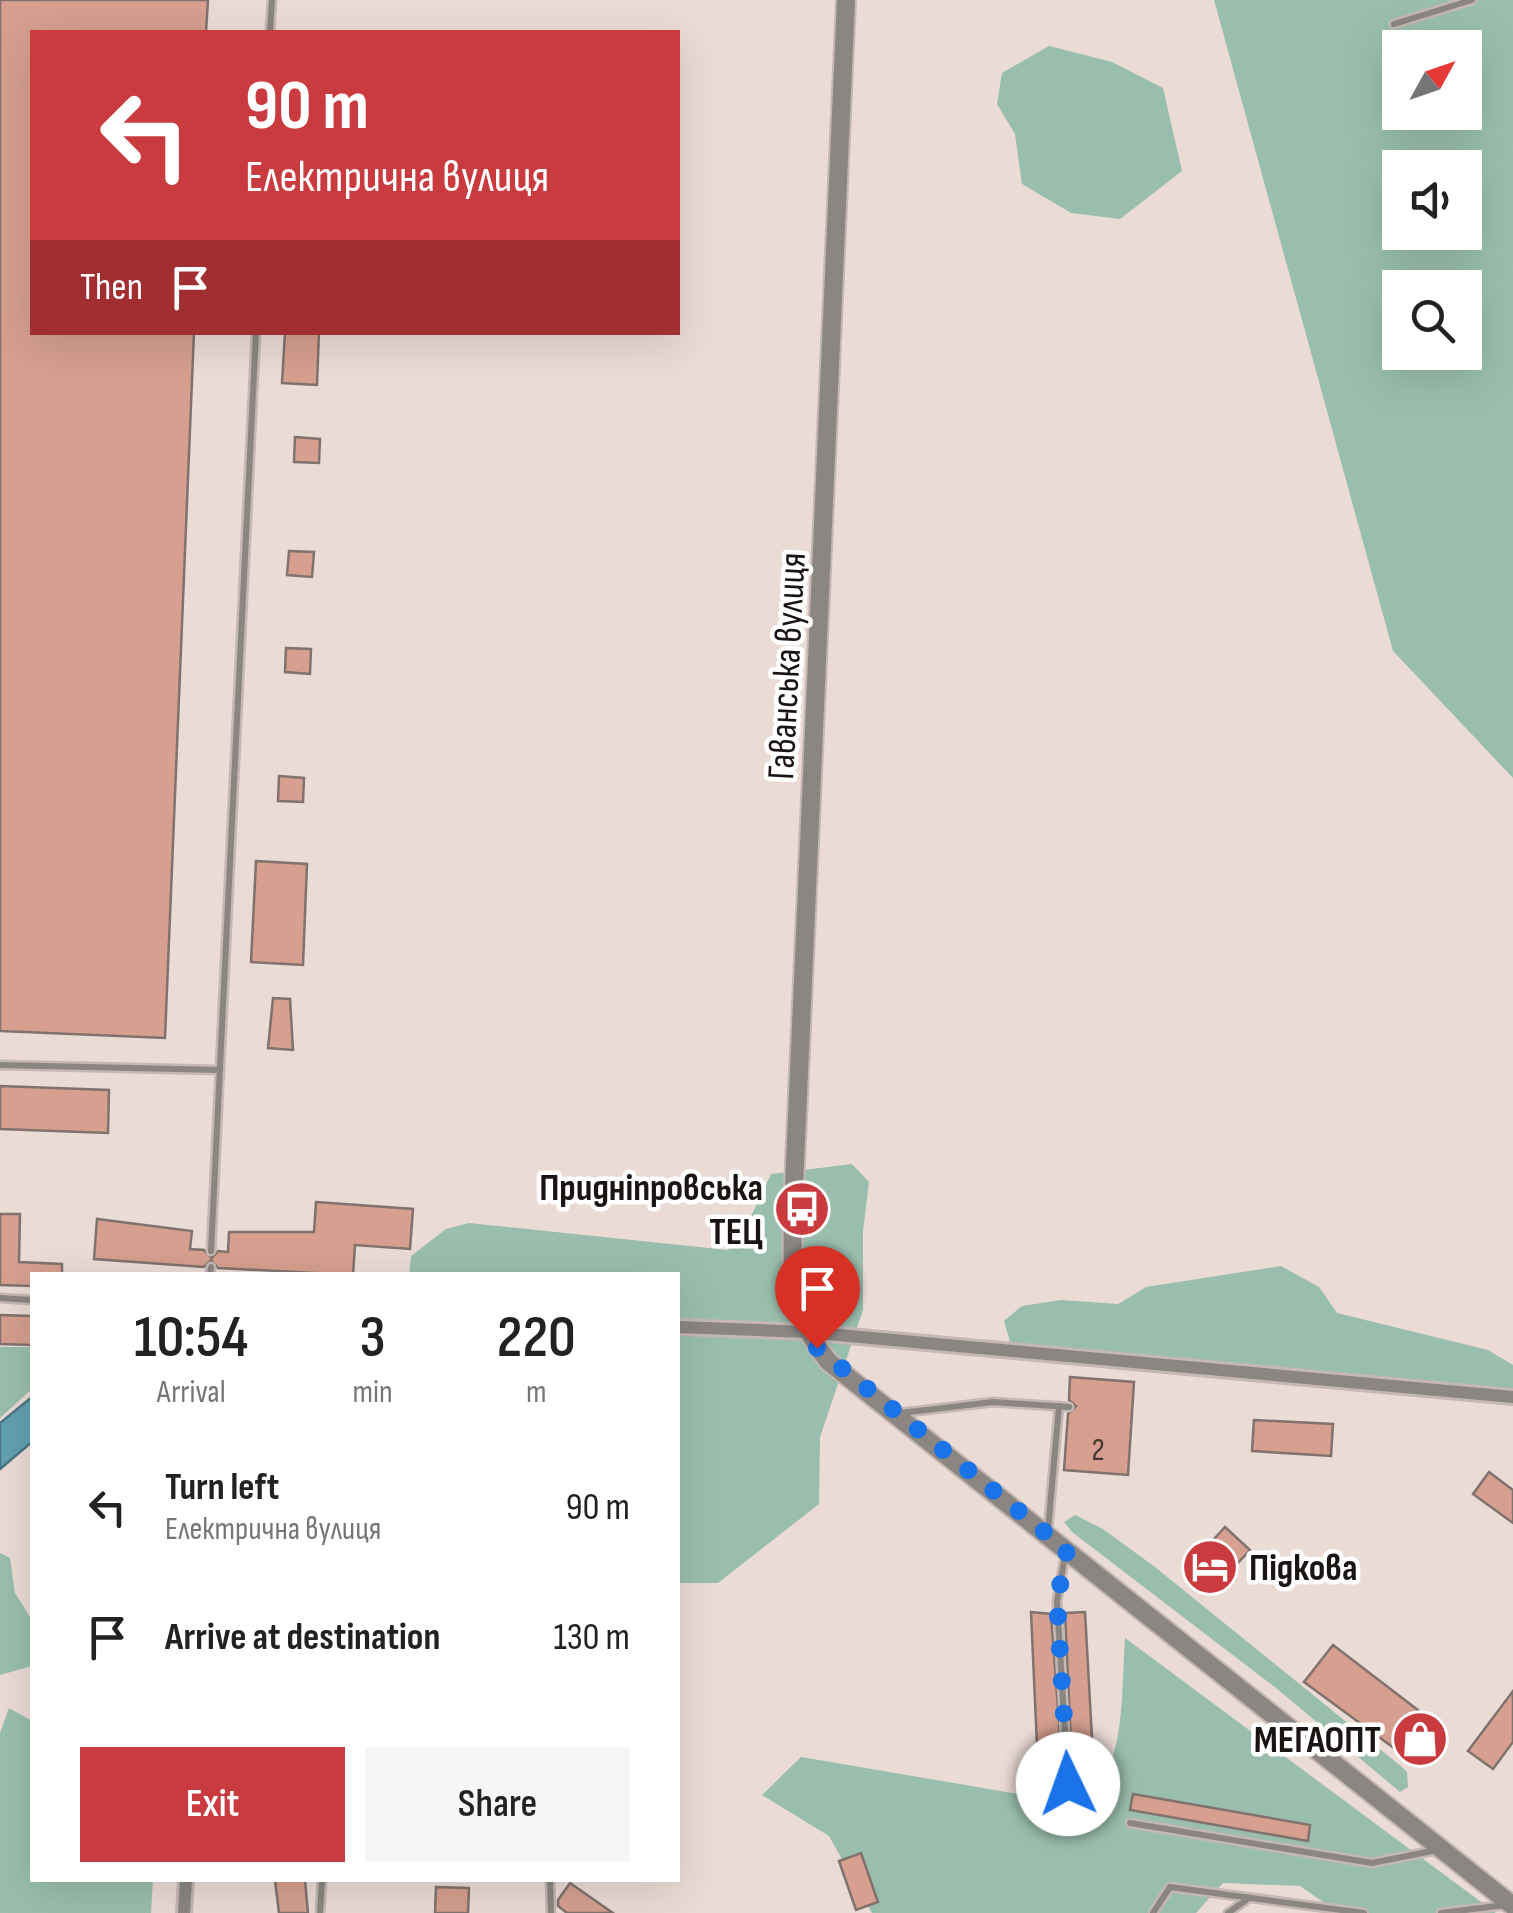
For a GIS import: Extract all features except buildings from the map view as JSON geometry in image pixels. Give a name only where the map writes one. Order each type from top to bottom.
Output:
[{"type":"street","name":"Гаванська вулиця","points":[[806,1332],[792,1284],[793,1209],[846,0]]},
{"type":"street","points":[[680,1327],[806,1332],[1513,1398]]},
{"type":"street","points":[[806,1332],[829,1362],[1512,1905]]},
{"type":"street","points":[[184,1913],[186,1882]]},
{"type":"lane","points":[[270,30],[272,0]]},
{"type":"lane","points":[[1394,24],[1472,0]]},
{"type":"lane","points":[[211,1251],[256,335]]},
{"type":"lane","points":[[0,1065],[220,1070]]},
{"type":"lane","points":[[0,1298],[30,1300]]},
{"type":"lane","points":[[895,1414],[993,1402],[1068,1407]]},
{"type":"lane","points":[[1048,1535],[1059,1406]]},
{"type":"lane","points":[[1067,1550],[1057,1601],[1068,1784]]},
{"type":"lane","points":[[1130,1823],[1372,1863],[1442,1849]]},
{"type":"lane","points":[[320,1913],[322,1882]]},
{"type":"lane","points":[[550,1882],[550,1913]]},
{"type":"lane","points":[[1153,1913],[1170,1887],[1364,1913]]},
{"type":"lane","points":[[1228,1913],[1250,1898]]},
{"type":"lane","points":[[1441,1913],[1512,1905]]},
{"type":"green space","points":[[1214,0],[1513,0],[1513,778],[1393,651]]},
{"type":"green space","points":[[1049,46],[1112,62],[1163,88],[1182,171],[1120,219],[1071,213],[1022,184],[1015,134],[997,104],[1002,73]]},
{"type":"green space","points":[[852,1164],[869,1182],[863,1231],[863,1310],[820,1437],[819,1504],[718,1583],[680,1583],[680,1272],[409,1272],[411,1256],[446,1229],[469,1223],[728,1250],[747,1225],[771,1174]]},
{"type":"green space","points":[[1281,1266],[1319,1287],[1337,1313],[1488,1350],[1513,1365],[1513,1390],[1070,1351],[1010,1342],[1004,1321],[1022,1306],[1061,1300],[1118,1304],[1146,1287]]},
{"type":"green space","points":[[0,1347],[30,1347],[30,1391],[0,1418]]},
{"type":"green space","points":[[1075,1515],[1103,1529],[1155,1567],[1402,1767],[1407,1772],[1408,1787],[1400,1792],[1276,1688],[1072,1532],[1064,1522]]},
{"type":"green space","points":[[0,1553],[10,1558],[15,1593],[30,1617],[30,1667],[0,1675]]},
{"type":"green space","points":[[1125,1638],[1496,1913],[1339,1913],[1300,1886],[1223,1883],[1196,1913],[872,1913],[829,1836],[762,1795],[801,1757],[1089,1806],[1101,1787],[1116,1747]]},
{"type":"green space","points":[[9,1708],[30,1720],[30,1882],[153,1882],[151,1913],[0,1913],[0,1733]]},
{"type":"water","points":[[30,1399],[30,1444],[0,1469],[0,1423]]},
{"type":"place","name":"Придніпровська ТЕЦ","points":[[802,1209]]},
{"type":"place","name":"Підкова","points":[[1210,1567]]},
{"type":"place","name":"МЕГАОПТ","points":[[1420,1739]]},
{"type":"route","points":[[817,1348],[829,1362],[1067,1550],[1057,1601],[1068,1784]]}]
